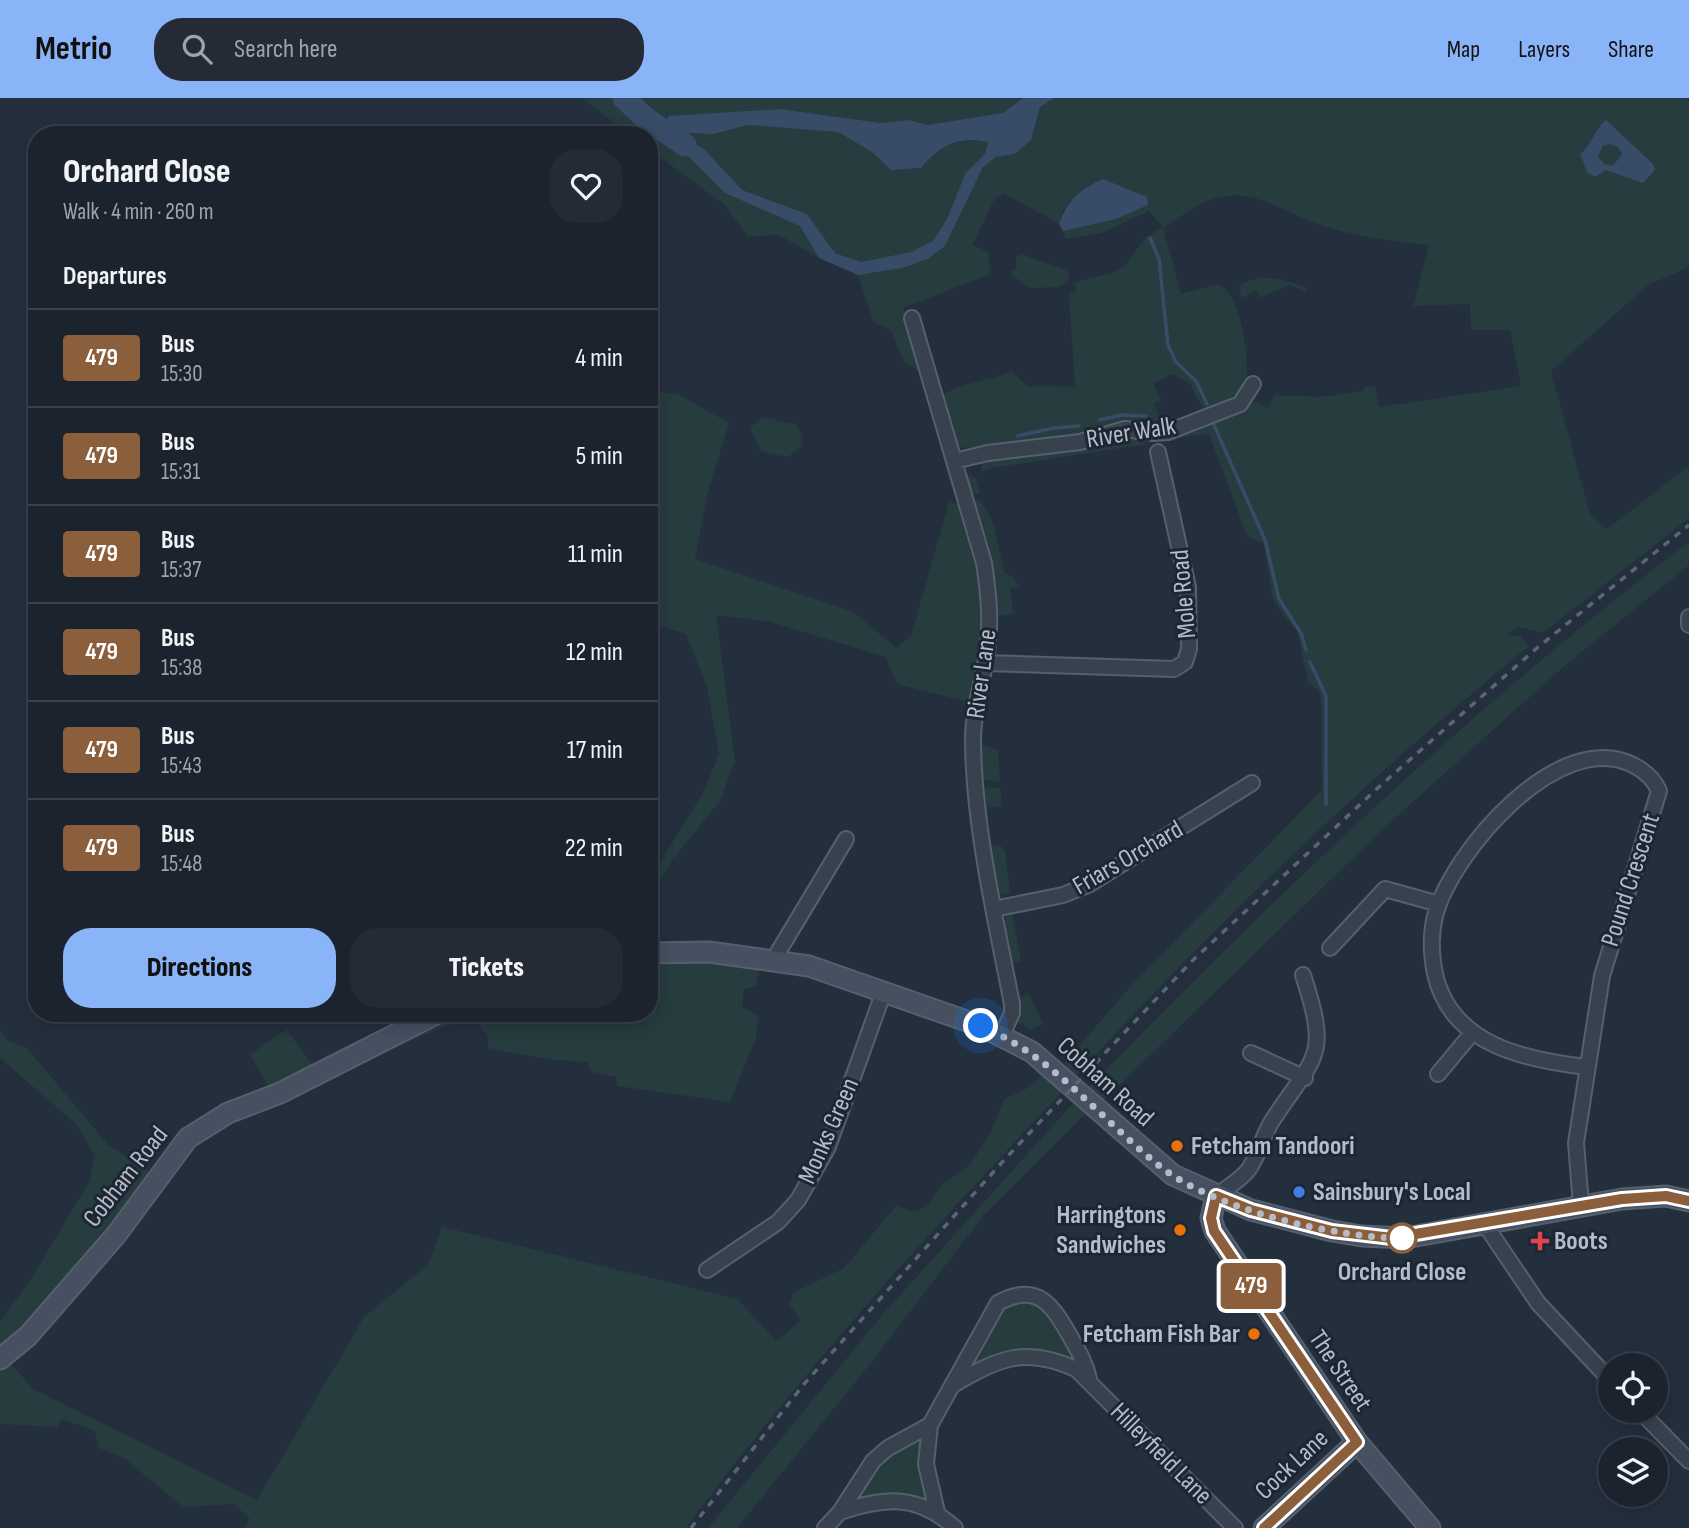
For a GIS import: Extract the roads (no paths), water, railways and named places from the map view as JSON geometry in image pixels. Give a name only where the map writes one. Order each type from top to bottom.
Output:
[{"type":"street","name":"River Lane","points":[[912,318],[984,563],[990,599],[985,663],[976,709],[973,760],[994,909],[1013,1013],[1002,1035]]},
{"type":"street","name":"River Walk","points":[[954,461],[988,453],[1080,442],[1125,429],[1168,432],[1240,404],[1253,384]]},
{"type":"street","name":"Mole Road","points":[[985,663],[1174,669],[1185,662],[1189,649],[1188,587],[1158,452]]},
{"type":"street","points":[[1689,617],[1689,625]]},
{"type":"street","name":"Pound Crescent","points":[[1581,1205],[1576,1143],[1608,949],[1658,799],[1656,783],[1648,775],[1630,763],[1606,758],[1589,760],[1555,772],[1523,794],[1489,826],[1465,857],[1439,904],[1431,943],[1438,984],[1451,1011],[1473,1032],[1497,1048],[1512,1053],[1587,1067]]},
{"type":"street","name":"Friars Orchard","points":[[994,909],[1063,895],[1088,885],[1252,783]]},
{"type":"street","points":[[774,959],[846,839]]},
{"type":"street","points":[[1330,948],[1385,889],[1439,904]]},
{"type":"street","name":"Cobham Road","points":[[658,953],[692,951],[774,959],[809,966],[1002,1035],[1044,1062],[1161,1167],[1216,1196],[1268,1214],[1362,1236],[1405,1238],[1581,1205],[1646,1196],[1666,1196],[1689,1201]]},
{"type":"street","points":[[1216,1196],[1247,1170],[1273,1120],[1313,1062],[1318,1033],[1313,1005],[1303,975]]},
{"type":"street","name":"Monks Green","points":[[707,1270],[778,1222],[798,1200],[828,1147],[884,991]]},
{"type":"street","name":"Cobham Road","points":[[0,1359],[27,1336],[116,1235],[188,1138],[228,1113],[304,1081],[420,1022]]},
{"type":"street","points":[[1438,1074],[1473,1032]]},
{"type":"street","points":[[1251,1053],[1304,1078]]},
{"type":"street","name":"The Street","points":[[1216,1196],[1211,1218],[1214,1231],[1357,1442],[1430,1528]]},
{"type":"street","points":[[1484,1223],[1538,1303],[1598,1367]]},
{"type":"street","name":"Hilleyfield Lane","points":[[930,1425],[991,1311],[998,1303],[1018,1295],[1040,1298],[1056,1310],[1086,1365],[1089,1379]]},
{"type":"street","name":"Hilleyfield Lane","points":[[953,1384],[985,1366],[1013,1357],[1059,1362],[1089,1379],[1235,1528]]},
{"type":"street","points":[[1652,1423],[1689,1461]]},
{"type":"street","points":[[930,1425],[926,1464],[937,1512]]},
{"type":"street","points":[[824,1528],[840,1512],[873,1461],[888,1448],[930,1425]]},
{"type":"street","name":"Cock Lane","points":[[1264,1528],[1357,1442]]},
{"type":"street","points":[[840,1512],[893,1500],[937,1512],[954,1528]]},
{"type":"water","points":[[1023,98],[1054,98],[1040,107],[1031,140],[1015,154],[996,157],[983,167],[945,246],[928,259],[903,268],[858,275],[819,258],[800,226],[725,193],[688,156],[658,138],[658,132],[669,116],[780,109],[881,123],[909,120],[927,125],[1003,113]],"holes":[[[748,125],[838,132],[872,152],[891,170],[921,168],[950,144],[967,140],[988,142],[985,154],[965,174],[947,219],[933,241],[911,252],[861,262],[835,253],[807,214],[742,190],[704,149],[686,139],[688,133],[713,134]]]},
{"type":"water","points":[[1606,120],[1653,164],[1655,170],[1643,183],[1606,170],[1595,177],[1587,172],[1580,154]],"holes":[[[1610,144],[1618,147],[1622,154],[1613,166],[1604,164],[1598,156],[1603,146]]]},
{"type":"water","points":[[1103,179],[1147,197],[1148,205],[1116,219],[1063,231],[1059,224],[1070,202]]},
{"type":"waterway","points":[[624,98],[657,126]]},
{"type":"waterway","points":[[658,127],[685,145]]},
{"type":"waterway","points":[[1150,238],[1159,259],[1168,345],[1176,362],[1196,381],[1207,404]]},
{"type":"waterway","points":[[1099,420],[1122,415],[1146,416]]},
{"type":"waterway","points":[[1214,425],[1265,540],[1279,599],[1301,633],[1306,650]]},
{"type":"waterway","points":[[1017,436],[1079,426]]},
{"type":"waterway","points":[[1310,662],[1326,696],[1326,804]]},
{"type":"railway","points":[[691,1528],[804,1384],[1005,1159],[1192,961],[1381,785],[1537,648],[1689,525]]},
{"type":"place","name":"Fetcham Tandoori","points":[[1177,1146]]},
{"type":"place","name":"Sainsbury's Local","points":[[1299,1192]]},
{"type":"place","name":"Harringtons Sandwiches","points":[[1180,1230]]},
{"type":"place","name":"Orchard Close","points":[[1402,1238]]},
{"type":"place","name":"Boots","points":[[1540,1241]]},
{"type":"place","name":"Fetcham Fish Bar","points":[[1254,1334]]}]
